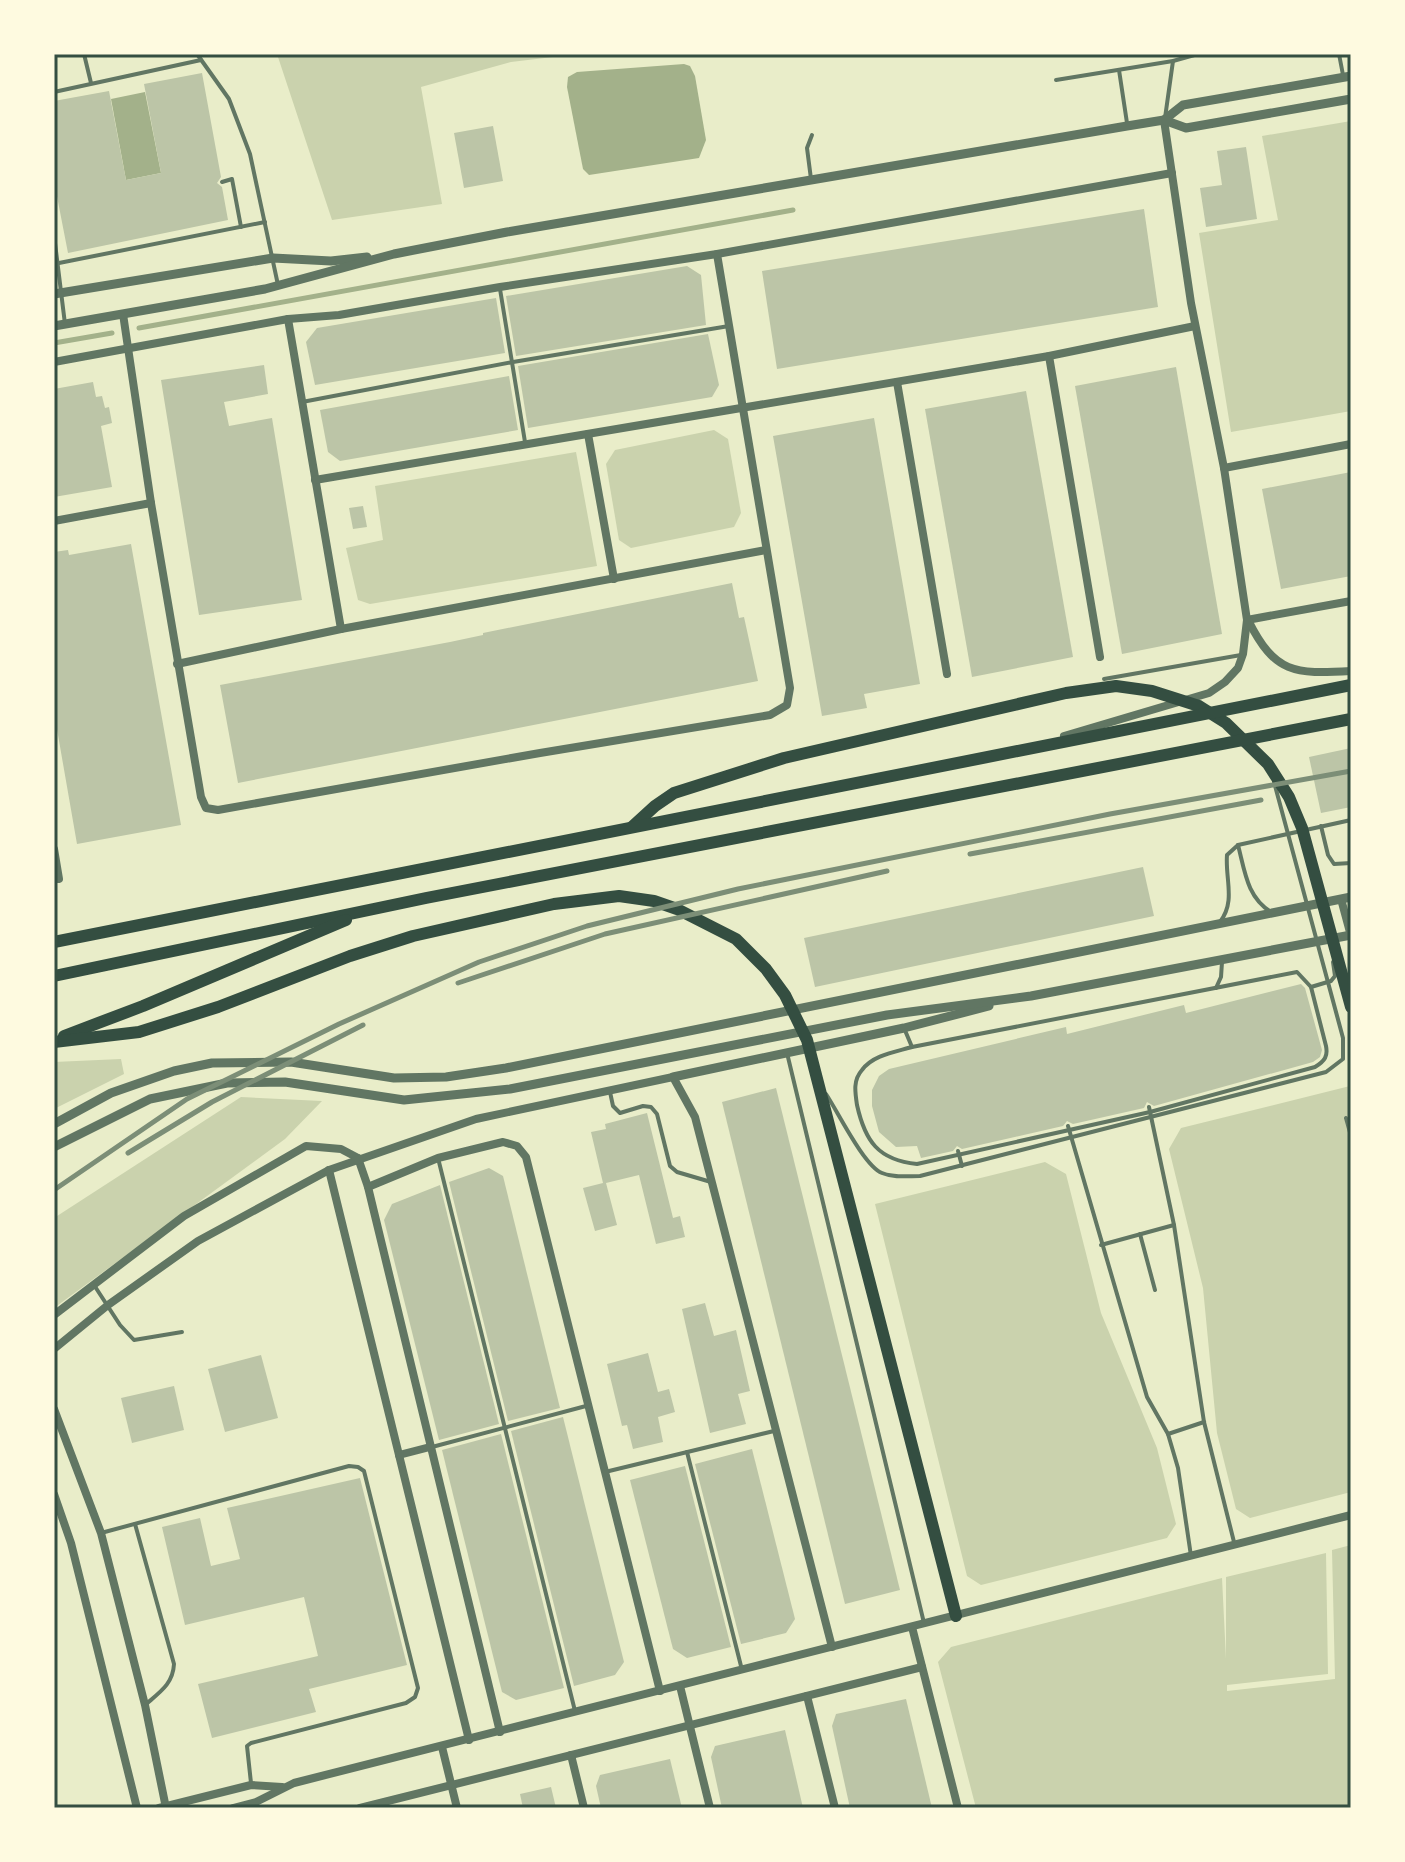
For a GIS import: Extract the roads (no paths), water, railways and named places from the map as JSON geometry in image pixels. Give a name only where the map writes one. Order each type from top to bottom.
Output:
[{"type":"highway","points":[[54,942],[1351,685]]},
{"type":"highway","points":[[630,828],[674,793],[784,758],[1066,693],[1116,686],[1152,691],[1199,706],[1226,723],[1268,764],[1289,797],[1302,828],[1351,1007]]},
{"type":"highway","points":[[54,976],[375,908],[1351,719]]},
{"type":"highway","points":[[54,1041],[139,1032],[218,1007],[350,956],[413,936],[554,904],[619,896],[654,901],[677,909],[736,939],[766,969],[785,995],[807,1040],[956,1616]]},
{"type":"highway","points":[[54,1041],[375,908]]},
{"type":"street","points":[[54,326],[278,285],[394,254],[507,232],[1164,120],[1183,105],[1347,76]]},
{"type":"street","points":[[1164,120],[1186,128],[1351,99]]},
{"type":"street","points":[[1017,750],[1209,693],[1238,668],[1243,654],[1247,620],[1224,468],[1195,326],[1164,120]]},
{"type":"street","points":[[54,362],[288,319],[339,315],[717,254],[1172,173]]},
{"type":"street","points":[[58,293],[273,258],[331,261],[394,254]]},
{"type":"street","points":[[123,314],[177,664],[201,797],[206,808],[218,810],[770,715],[787,705],[790,688],[717,254]]},
{"type":"street","points":[[288,319],[341,629]]},
{"type":"street","points":[[315,480],[1049,356],[1195,326]]},
{"type":"street","points":[[1049,356],[1100,657]]},
{"type":"street","points":[[897,382],[947,674]]},
{"type":"street","points":[[588,434],[614,579]]},
{"type":"street","points":[[1224,468],[1351,444]]},
{"type":"street","points":[[54,521],[151,503]]},
{"type":"street","points":[[177,664],[341,629],[766,550]]},
{"type":"street","points":[[1247,620],[1351,601]]},
{"type":"street","points":[[1247,620],[1261,646],[1274,660],[1291,669],[1316,673],[1351,671]]},
{"type":"street","points":[[54,849],[59,879]]},
{"type":"street","points":[[54,1124],[111,1093],[174,1071],[212,1063],[291,1062],[394,1078],[446,1077],[506,1068],[1346,898],[1351,935],[1222,960],[1031,996],[887,1015],[510,1089],[447,1097],[404,1100],[285,1082],[227,1083],[150,1099],[54,1147]]},
{"type":"street","points":[[54,1349],[108,1305],[198,1241],[329,1170],[358,1158],[476,1119],[904,1028],[1031,996]]},
{"type":"street","points":[[673,1077],[695,1117],[832,1647]]},
{"type":"street","points":[[368,1187],[438,1158],[503,1142],[517,1146],[526,1157],[660,1691]]},
{"type":"street","points":[[54,1315],[184,1216],[306,1146],[341,1149],[358,1158],[368,1187],[500,1732]]},
{"type":"street","points":[[329,1170],[469,1740]]},
{"type":"street","points":[[54,1409],[101,1533],[145,1705],[164,1808],[251,1785],[283,1787]]},
{"type":"street","points":[[399,1455],[430,1447]]},
{"type":"street","points":[[54,1494],[71,1543],[137,1808]]},
{"type":"street","points":[[233,1808],[256,1802],[283,1787],[1351,1515]]},
{"type":"street","points":[[912,1627],[958,1808]]},
{"type":"street","points":[[360,1808],[922,1667]]},
{"type":"street","points":[[680,1686],[710,1808]]},
{"type":"street","points":[[807,1696],[835,1808]]},
{"type":"street","points":[[442,1747],[457,1808]]},
{"type":"street","points":[[571,1755],[584,1808]]},
{"type":"lane","points":[[84,54],[91,83]]},
{"type":"lane","points":[[197,54],[229,99],[250,154],[278,285]]},
{"type":"lane","points":[[1056,80],[1198,54]]},
{"type":"lane","points":[[1339,54],[1347,76]]},
{"type":"lane","points":[[54,92],[201,60]]},
{"type":"lane","points":[[1164,120],[1173,61]]},
{"type":"lane","points":[[1119,70],[1127,126]]},
{"type":"lane","points":[[811,180],[807,148],[812,135]]},
{"type":"lane","points":[[222,182],[232,179],[241,227]]},
{"type":"lane","points":[[55,264],[265,222]]},
{"type":"lane","points":[[54,235],[58,293],[65,324]]},
{"type":"lane","points":[[500,287],[525,444]]},
{"type":"lane","points":[[301,402],[729,326]]},
{"type":"lane","points":[[1104,679],[1243,654]]},
{"type":"lane","points":[[820,1086],[862,1155],[878,1172],[893,1176],[920,1176],[1326,1072],[1343,1059],[1343,1038],[1268,764]]},
{"type":"lane","points":[[1219,924],[1228,912],[1231,899],[1226,872],[1227,855],[1238,845],[1351,820]]},
{"type":"lane","points":[[1321,826],[1328,855],[1334,864],[1351,863]]},
{"type":"lane","points":[[1238,845],[1251,894],[1272,913]]},
{"type":"lane","points":[[1311,987],[1331,981],[1335,976],[1327,939]]},
{"type":"lane","points":[[1215,990],[1221,977],[1222,960]]},
{"type":"lane","points":[[1297,972],[1311,987],[1327,1054],[1323,1062],[1315,1067],[1150,1110],[917,1164],[896,1162],[874,1147],[863,1129],[854,1090],[860,1072],[869,1063],[912,1047],[1297,972]]},
{"type":"lane","points":[[904,1028],[912,1047]]},
{"type":"lane","points":[[787,1053],[925,1624]]},
{"type":"lane","points":[[610,1090],[613,1106],[620,1113],[643,1106],[651,1107],[657,1114],[670,1166],[677,1172],[713,1182]]},
{"type":"lane","points":[[1221,1091],[1223,1100]]},
{"type":"lane","points":[[1150,1110],[1174,1225],[1204,1422],[1234,1545]]},
{"type":"lane","points":[[1346,1118],[1351,1136]]},
{"type":"lane","points":[[1068,1128],[1147,1397],[1168,1434],[1178,1468],[1191,1556]]},
{"type":"lane","points":[[958,1151],[962,1166]]},
{"type":"lane","points":[[438,1158],[575,1713]]},
{"type":"lane","points":[[1101,1245],[1174,1225]]},
{"type":"lane","points":[[1140,1234],[1155,1290]]},
{"type":"lane","points":[[94,1285],[120,1325],[134,1340],[182,1332]]},
{"type":"lane","points":[[430,1447],[588,1405]]},
{"type":"lane","points":[[1168,1434],[1204,1422]]},
{"type":"lane","points":[[605,1472],[776,1430]]},
{"type":"lane","points":[[687,1452],[742,1670]]},
{"type":"lane","points":[[101,1533],[349,1466],[364,1471],[418,1688],[415,1697],[406,1703],[251,1743],[247,1746],[251,1785]]},
{"type":"lane","points":[[135,1524],[174,1664],[168,1686],[145,1705]]},
{"type":"waterway","points":[[139,328],[793,210]]},
{"type":"waterway","points":[[54,343],[112,333]]},
{"type":"railway","points":[[54,1190],[187,1099],[339,1024],[479,962],[587,926],[738,889],[1110,814],[1351,771]]},
{"type":"railway","points":[[970,854],[1261,800]]},
{"type":"railway","points":[[458,983],[605,934],[887,871]]},
{"type":"railway","points":[[128,1153],[212,1102],[363,1025]]}]
